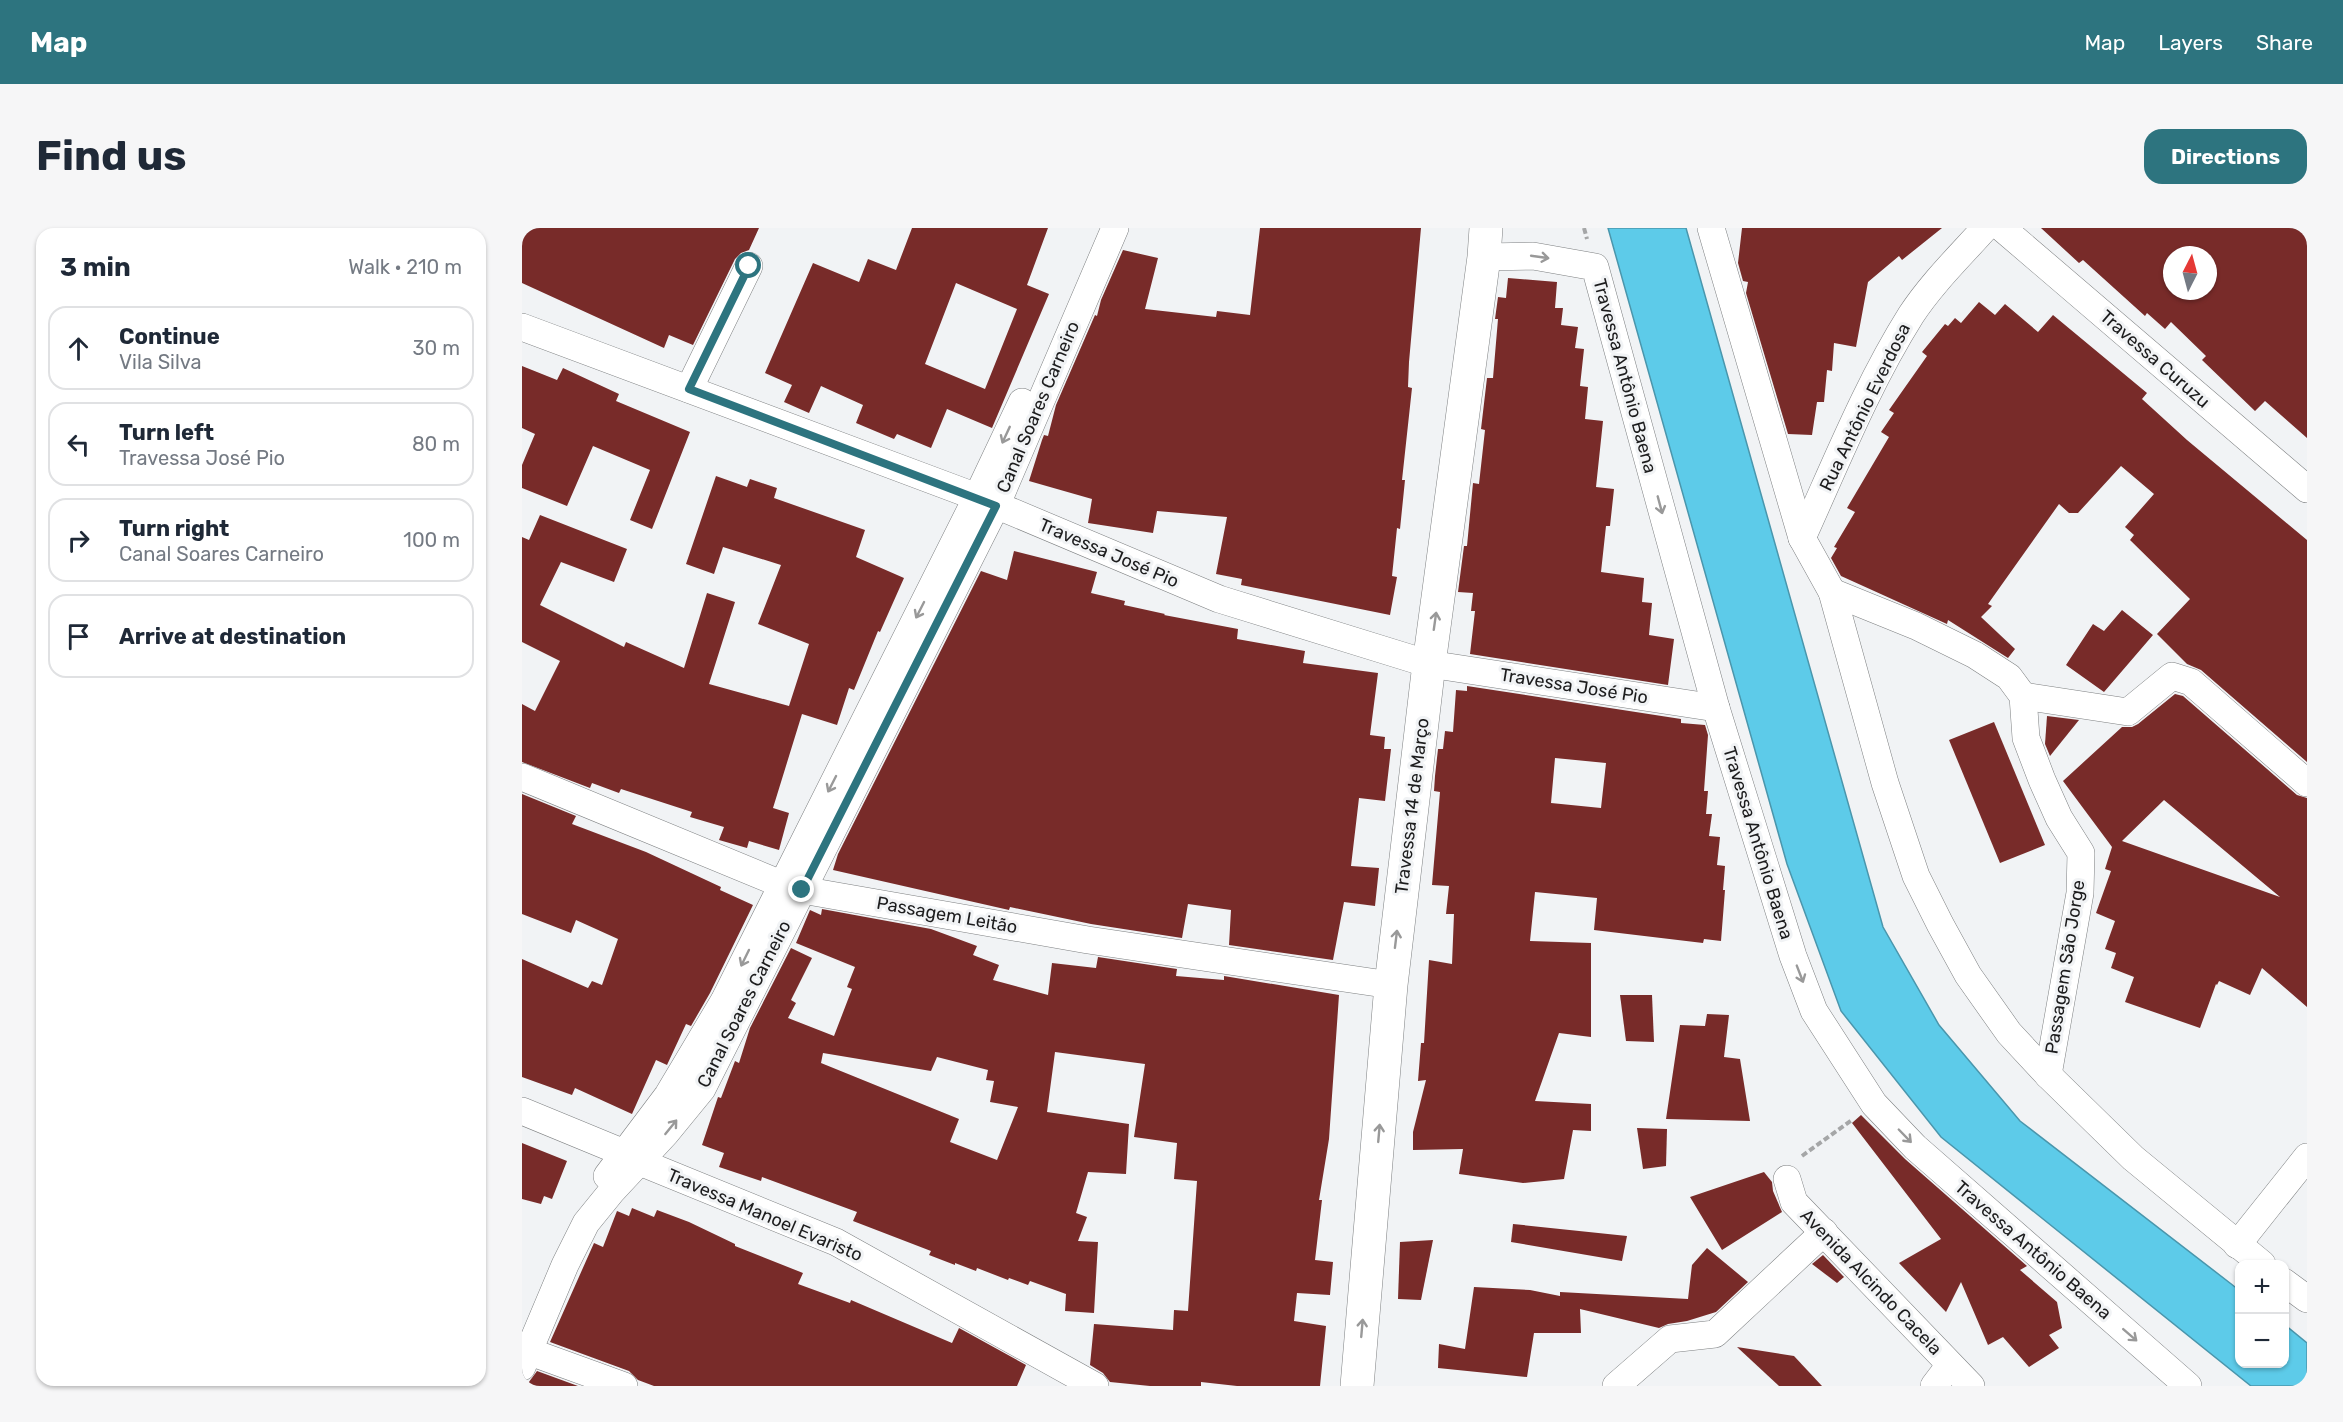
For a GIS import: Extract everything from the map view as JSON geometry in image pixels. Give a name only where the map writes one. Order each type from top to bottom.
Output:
[{"type":"street","name":"Canal Soares Carneiro","points":[[986,502],[1098,228]]},
{"type":"street","name":"Canal Soares Carneiro","points":[[524,1349],[586,1223],[612,1191],[791,887],[986,502],[1115,228]]},
{"type":"street","points":[[1711,228],[1802,538],[1832,592],[1885,783],[1916,876],[1968,975],[2009,1033],[2048,1075],[2133,1158],[2257,1260]]},
{"type":"street","name":"Rua Antônio Everdosa","points":[[1802,538],[1881,366],[1912,314],[1941,277],[1985,228]]},
{"type":"street","name":"Travessa Curuzu","points":[[2002,228],[2307,489]]},
{"type":"street","name":"Travessa 14 de Março","points":[[1358,1386],[1391,985],[1485,242]]},
{"type":"street","name":"Travessa Antônio Baena","points":[[1485,242],[1533,256],[1595,267],[1716,708],[1793,956],[1814,1011],[1874,1104],[1915,1147],[2188,1386]]},
{"type":"street","points":[[689,389],[749,266]]},
{"type":"street","name":"Travessa José Pio","points":[[522,327],[986,502],[1219,599],[1430,664],[1716,708]]},
{"type":"street","points":[[1832,592],[1916,626],[1975,655],[2009,677],[2023,696],[2128,712],[2172,676],[2184,678],[2307,783]]},
{"type":"street","name":"Passagem São Jorge","points":[[2023,696],[2026,738],[2059,818],[2081,853],[2080,893],[2048,1075]]},
{"type":"street","name":"Passagem Leitão","points":[[522,777],[791,887],[1088,940],[1391,985]]},
{"type":"street","name":"Travessa Manoel Evaristo","points":[[522,1111],[836,1242],[1095,1386]]},
{"type":"street","points":[[2237,1245],[2307,1157]]},
{"type":"street","name":"Avenida Alcindo Cacela","points":[[1787,1179],[1794,1202],[1824,1232],[1942,1376],[1971,1386]]},
{"type":"street","points":[[1616,1386],[1670,1339],[1715,1334],[1824,1232]]},
{"type":"street","points":[[2289,1286],[2307,1299]]},
{"type":"street","points":[[524,1349],[624,1386]]},
{"type":"path","points":[[1787,1179],[1798,1158],[1874,1104]]},
{"type":"water","points":[[1608,228],[1686,228],[1883,927],[1939,1025],[2020,1121],[2235,1287],[2235,1368],[2289,1368],[2289,1328],[2307,1343],[2307,1386],[2251,1386],[1941,1137],[1841,1011],[1787,864]]},
{"type":"building","points":[[522,228],[759,228],[749,250],[741,253],[735,259],[693,345],[669,335],[664,348],[522,283]]},
{"type":"building","points":[[912,228],[1048,228],[1027,285],[1049,294],[992,428],[947,409],[931,448],[897,434],[894,439],[856,423],[863,405],[821,386],[809,413],[784,402],[792,385],[765,373],[813,263],[859,282],[868,259],[896,270]],"holes":[[[956,283],[1017,309],[985,389],[925,364]]]},
{"type":"building","points":[[1260,228],[1421,228],[1409,362],[1408,387],[1412,388],[1402,480],[1405,480],[1392,576],[1397,577],[1390,615],[1241,585],[1242,579],[1216,574],[1227,517],[1157,511],[1153,533],[1088,523],[1092,499],[1029,481],[1044,435],[1048,436],[1056,405],[1095,315],[1097,316],[1101,300],[1123,250],[1158,258],[1145,309],[1216,317],[1217,311],[1250,315]]},
{"type":"building","points":[[1742,228],[1942,228],[1902,260],[1899,256],[1868,282],[1856,347],[1834,343],[1832,371],[1827,370],[1824,402],[1817,402],[1812,435],[1788,434],[1746,293],[1748,282],[1743,281],[1738,263]]},
{"type":"building","points":[[2041,228],[2307,228],[2307,438],[2265,401],[2255,411],[2202,360],[2206,356],[2171,322],[2165,329],[2147,313],[2145,316],[2083,260],[2079,263]]},
{"type":"building","points":[[1508,278],[1557,282],[1555,308],[1563,308],[1561,325],[1578,327],[1575,348],[1584,349],[1580,386],[1588,387],[1585,419],[1603,421],[1596,487],[1614,489],[1610,526],[1606,526],[1601,572],[1644,578],[1642,602],[1652,603],[1649,635],[1674,639],[1668,685],[1470,654],[1475,611],[1471,611],[1473,593],[1458,592],[1464,546],[1467,546],[1473,483],[1479,484],[1485,430],[1481,429],[1487,378],[1493,378],[1498,297],[1506,298]]},
{"type":"building","points":[[1979,302],[1995,315],[2005,304],[2038,332],[2053,315],[2147,393],[2142,399],[2187,440],[2307,540],[2307,762],[2201,670],[2187,664],[2157,634],[2190,599],[2130,540],[2134,535],[2125,527],[2154,494],[2121,466],[2078,513],[2069,513],[2059,504],[1988,604],[1992,606],[1981,617],[2015,649],[2008,658],[1948,620],[1947,624],[1841,576],[1831,558],[1837,548],[1834,547],[1855,512],[1847,508],[1889,437],[1881,432],[1894,413],[1889,410],[1927,356],[1922,352],[1945,324],[1948,326],[1955,318],[1961,323]]},
{"type":"building","points":[[522,366],[557,380],[563,368],[619,394],[616,401],[690,432],[652,529],[630,520],[650,470],[593,446],[567,506],[522,488],[522,465],[535,434],[522,428]]},
{"type":"building","points":[[716,476],[747,487],[750,479],[777,488],[774,498],[865,530],[856,557],[904,578],[880,632],[878,631],[854,690],[849,688],[837,725],[802,714],[773,808],[789,813],[779,850],[749,841],[747,848],[719,840],[724,827],[690,817],[692,812],[621,789],[619,793],[592,783],[590,788],[522,762],[522,704],[535,711],[560,661],[522,642],[522,537],[529,540],[540,515],[627,549],[614,582],[561,562],[540,605],[624,647],[626,642],[684,668],[707,593],[735,602],[709,684],[789,706],[809,644],[758,624],[781,565],[723,547],[714,574],[686,564]]},
{"type":"building","points":[[1014,551],[1097,572],[1091,593],[1125,601],[1124,605],[1238,629],[1237,639],[1305,651],[1303,663],[1378,673],[1370,735],[1385,737],[1384,749],[1391,749],[1385,801],[1359,798],[1351,866],[1379,868],[1375,906],[1344,902],[1333,960],[1229,945],[1231,910],[1188,904],[1182,938],[1091,924],[1010,907],[1009,910],[833,870],[838,854],[981,571],[1007,580]]},
{"type":"building","points":[[2122,610],[2153,635],[2104,692],[2066,665],[2093,624],[2104,631]]},
{"type":"building","points":[[1467,686],[1681,719],[1681,723],[1705,725],[1708,735],[1704,791],[1708,791],[1706,814],[1712,814],[1709,836],[1720,837],[1717,865],[1725,866],[1721,941],[1704,939],[1703,943],[1594,930],[1597,898],[1535,892],[1530,941],[1591,943],[1591,1037],[1559,1033],[1535,1101],[1591,1104],[1591,1131],[1573,1130],[1564,1179],[1523,1183],[1459,1174],[1463,1149],[1413,1150],[1413,1132],[1426,1080],[1418,1081],[1421,1043],[1424,1043],[1429,960],[1452,964],[1454,914],[1446,914],[1449,886],[1432,885],[1440,792],[1434,791],[1438,749],[1443,749],[1445,731],[1453,732],[1456,690],[1467,691]],"holes":[[[1555,758],[1606,763],[1601,808],[1551,803]]]},
{"type":"building","points":[[2175,694],[2183,696],[2297,795],[2307,798],[2307,1007],[2262,968],[2250,995],[2219,981],[2200,1028],[2125,1002],[2134,977],[2111,968],[2116,953],[2105,949],[2115,921],[2096,913],[2111,871],[2105,869],[2112,847],[2063,781],[2122,727],[2132,727]],"holes":[[[2164,800],[2280,897],[2122,841]]]},
{"type":"building","points":[[2047,716],[2079,720],[2050,756],[2045,744]]},
{"type":"building","points":[[1994,722],[2045,845],[2000,863],[1949,740]]},
{"type":"building","points":[[522,794],[576,816],[572,824],[646,852],[721,887],[720,890],[753,905],[710,993],[691,1026],[686,1024],[667,1065],[656,1060],[632,1114],[575,1088],[572,1095],[522,1077],[522,959],[588,988],[592,981],[602,985],[618,939],[576,920],[571,933],[522,914]]},
{"type":"building","points":[[822,909],[931,929],[977,946],[973,955],[999,965],[993,980],[1048,995],[1052,963],[1096,968],[1098,957],[1177,969],[1176,976],[1224,980],[1224,976],[1339,995],[1329,1139],[1319,1200],[1322,1200],[1315,1260],[1333,1262],[1330,1295],[1297,1293],[1294,1321],[1326,1326],[1320,1386],[1237,1386],[1201,1382],[1201,1386],[1150,1386],[1110,1382],[1103,1373],[1090,1365],[1094,1324],[1173,1330],[1174,1310],[1188,1311],[1197,1181],[1174,1179],[1177,1143],[1134,1137],[1145,1064],[1055,1052],[1047,1112],[1129,1124],[1126,1174],[1088,1172],[1076,1213],[1087,1217],[1078,1241],[1098,1242],[1094,1313],[1065,1311],[1066,1294],[1030,1281],[1028,1285],[977,1268],[976,1271],[955,1263],[955,1265],[929,1255],[931,1251],[853,1221],[857,1212],[762,1177],[761,1181],[719,1167],[724,1153],[702,1145],[718,1097],[721,1098],[735,1061],[739,1063],[750,1028],[791,948],[812,958],[791,1000],[796,1003],[788,1018],[834,1036],[852,989],[847,987],[855,967],[796,943],[810,910],[821,915]],"holes":[[[823,1053],[931,1071],[937,1057],[988,1070],[986,1080],[994,1081],[990,1102],[1018,1107],[997,1160],[950,1142],[959,1119],[821,1063]]]},
{"type":"building","points":[[1620,995],[1652,995],[1654,1042],[1626,1041]]},
{"type":"building","points":[[1707,1014],[1729,1015],[1724,1057],[1740,1059],[1750,1121],[1666,1119],[1680,1025],[1705,1026]]},
{"type":"building","points":[[1861,1115],[1905,1159],[2027,1266],[2020,1270],[2057,1302],[2062,1328],[2049,1335],[2059,1348],[2029,1367],[2003,1337],[1988,1345],[1961,1282],[1946,1312],[1899,1263],[1941,1239],[1852,1123]]},
{"type":"building","points":[[1637,1128],[1667,1129],[1666,1166],[1643,1169]]},
{"type":"building","points":[[522,1143],[567,1161],[552,1199],[544,1196],[541,1204],[522,1199]]},
{"type":"building","points":[[1764,1172],[1772,1182],[1773,1191],[1782,1212],[1722,1250],[1690,1197]]},
{"type":"building","points":[[632,1208],[654,1217],[657,1210],[689,1222],[735,1246],[803,1273],[798,1284],[850,1303],[851,1300],[952,1343],[959,1328],[1026,1365],[1017,1386],[654,1386],[638,1380],[629,1371],[550,1342],[594,1243],[603,1247],[617,1211],[629,1216]]},
{"type":"building","points":[[1513,1224],[1627,1236],[1622,1261],[1511,1242]]},
{"type":"building","points":[[1433,1240],[1421,1300],[1398,1299],[1400,1242]]},
{"type":"building","points":[[1707,1248],[1748,1282],[1716,1312],[1659,1328],[1580,1309],[1581,1333],[1534,1333],[1527,1377],[1438,1368],[1439,1344],[1465,1349],[1474,1287],[1530,1290],[1560,1296],[1560,1292],[1688,1299],[1692,1265]]},
{"type":"building","points":[[1823,1255],[1844,1277],[1837,1283],[1812,1264]]},
{"type":"building","points":[[1737,1347],[1794,1356],[1822,1386],[1779,1386]]},
{"type":"building","points":[[537,1371],[578,1386],[526,1386]]},
{"type":"route","points":[[749,266],[689,389],[996,506],[802,890]]}]
